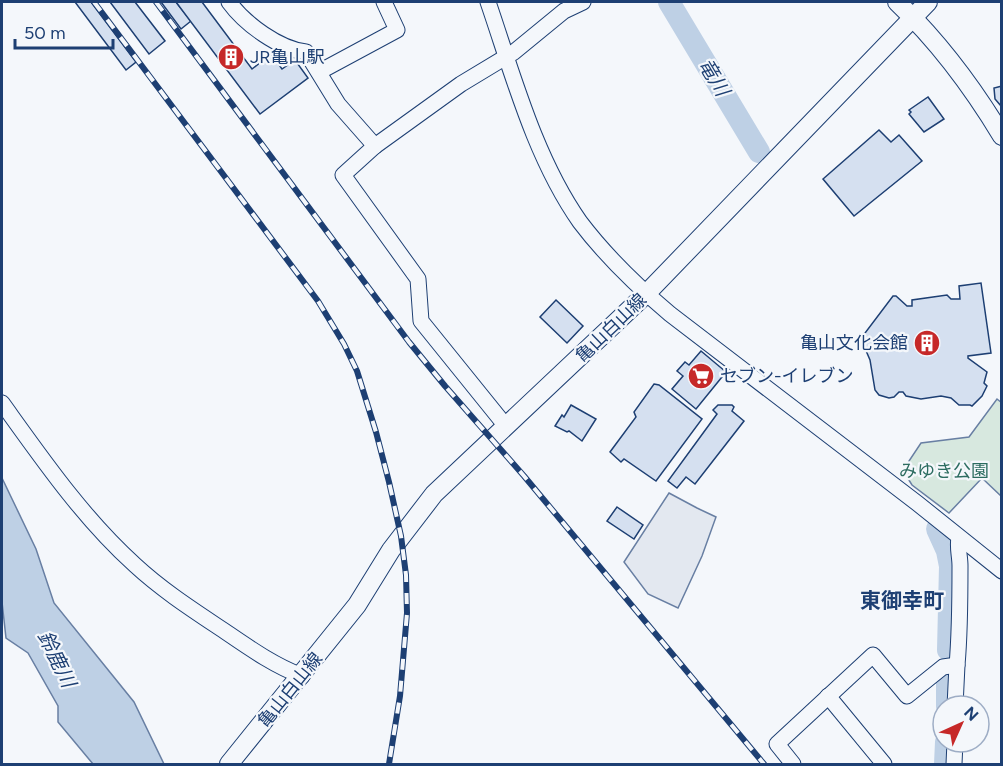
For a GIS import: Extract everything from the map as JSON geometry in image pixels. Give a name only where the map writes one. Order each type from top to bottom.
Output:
[{"type":"main road","points":[[897,2],[913,17],[957,71],[1002,136]]},
{"type":"main road","name":"亀山白山線","points":[[229,765],[357,605],[394,546],[440,487],[646,294],[928,2]]},
{"type":"street","points":[[230,2],[254,28],[294,50],[306,52],[338,104],[375,146]]},
{"type":"street","points":[[319,72],[397,30],[384,2]]},
{"type":"street","points":[[488,2],[535,138],[559,187],[580,222],[595,240],[646,294],[1002,571]]},
{"type":"street","points":[[505,425],[421,321],[418,279],[343,175],[375,146],[461,84],[514,52],[564,11],[584,2]]},
{"type":"street","points":[[2,403],[65,489],[93,523],[135,566],[187,606],[299,679]]},
{"type":"street","points":[[956,694],[960,575],[959,538]]},
{"type":"street","points":[[793,765],[777,744],[873,655],[907,696],[943,667],[957,665]]},
{"type":"street","points":[[828,696],[884,765]]},
{"type":"green space","name":"みゆき公園","points":[[997,399],[1002,403],[1001,496],[982,478],[949,513],[912,485],[907,477],[909,461],[921,443],[969,437]]},
{"type":"shaded area","points":[[669,493],[716,517],[702,556],[678,608],[648,594],[624,562]]},
{"type":"water","name":"鈴鹿川","points":[[2,478],[36,549],[54,603],[134,702],[164,764],[93,764],[58,722],[58,706],[28,653],[6,638],[2,602]]},
{"type":"building","points":[[75,2],[91,2],[136,62],[126,70]]},
{"type":"building","points":[[110,2],[135,2],[165,41],[149,54]]},
{"type":"building","points":[[161,2],[176,2],[191,21],[181,29]]},
{"type":"building","name":"JR亀山駅","points":[[176,2],[202,2],[252,69],[271,54],[282,69],[295,60],[308,78],[260,114]]},
{"type":"building","points":[[1002,86],[1002,109],[995,99],[994,88]]},
{"type":"building","points":[[928,97],[944,119],[924,132],[909,114],[911,112],[909,110]]},
{"type":"building","points":[[879,130],[891,142],[899,135],[922,161],[854,216],[823,179]]},
{"type":"building","name":"亀山文化会館","points":[[981,283],[991,353],[968,356],[968,358],[987,372],[984,383],[987,386],[982,396],[972,406],[959,405],[951,398],[941,396],[921,399],[906,396],[903,392],[889,398],[879,395],[875,390],[870,360],[863,340],[865,333],[893,296],[907,306],[912,306],[912,300],[947,295],[951,299],[960,299],[959,286]]},
{"type":"building","points":[[556,300],[583,326],[567,343],[540,317]]},
{"type":"building","points":[[701,351],[726,372],[696,409],[672,389],[683,376],[677,371],[685,362],[689,365]]},
{"type":"building","points":[[654,384],[659,385],[702,419],[656,481],[624,459],[621,462],[610,452],[636,417],[634,412]]},
{"type":"building","points":[[571,405],[596,419],[582,441],[569,431],[555,426]]},
{"type":"building","points":[[718,405],[732,405],[734,407],[732,411],[744,421],[695,484],[686,477],[677,488],[668,481],[717,414],[713,410]]},
{"type":"building","points":[[617,507],[643,525],[634,539],[607,521]]},
{"type":"waterway","name":"竜川","points":[[669,2],[759,152]]},
{"type":"waterway","name":"竜川","points":[[937,529],[947,551],[950,566],[948,650]]},
{"type":"waterway","name":"竜川","points":[[947,682],[947,694]]},
{"type":"waterway","name":"竜川","points":[[945,754],[945,764]]},
{"type":"railway","points":[[94,2],[318,301],[357,371],[389,482],[401,536],[406,575],[407,613],[400,696],[389,764]]},
{"type":"railway","points":[[156,2],[409,342],[764,764]]},
{"type":"place","name":"JR亀山駅","points":[[231,57]]},
{"type":"place","name":"亀山文化会館","points":[[927,343]]},
{"type":"place","name":"セブン-イレブン","points":[[701,376]]},
{"type":"district","name":"東御幸町","points":[[902,600]]}]
